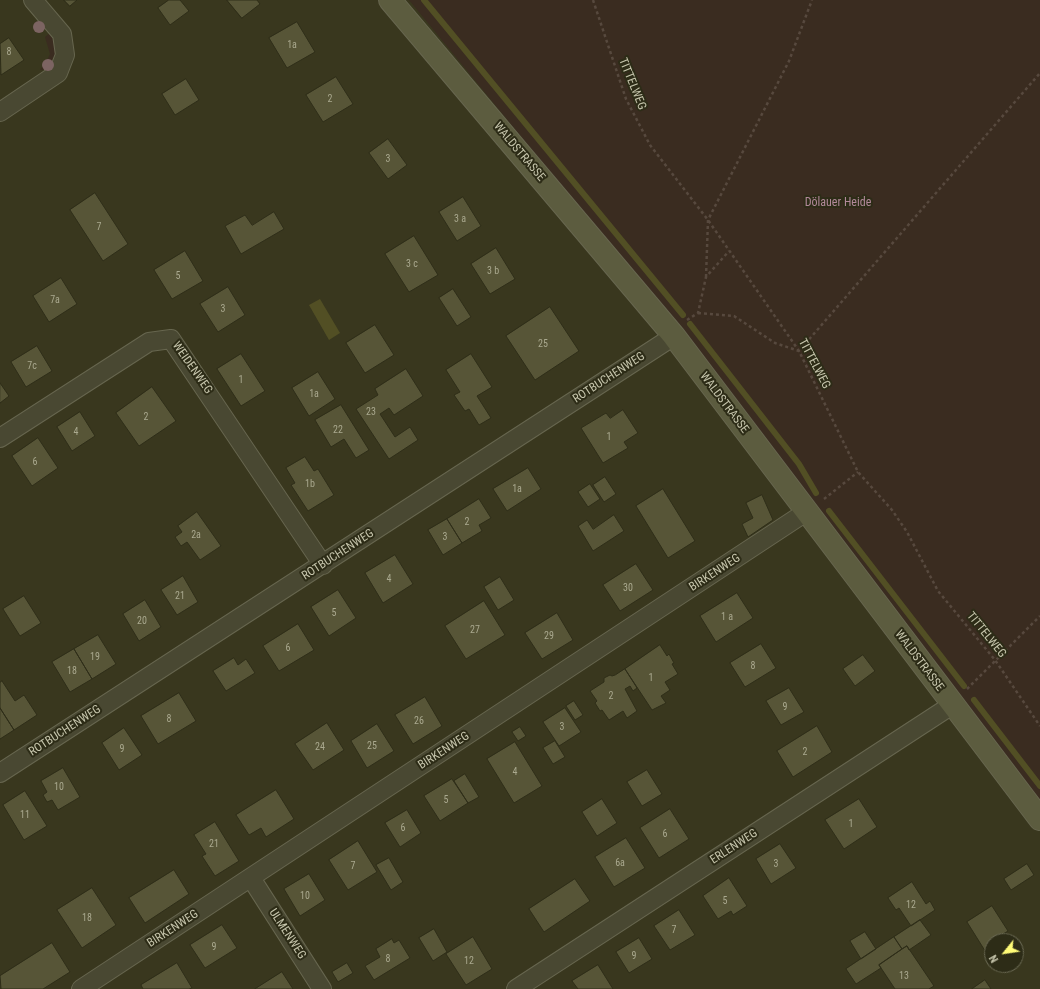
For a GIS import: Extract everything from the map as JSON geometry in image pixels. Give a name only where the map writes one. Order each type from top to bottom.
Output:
[{"type":"main road","name":"WALDSTRASSE","points":[[390,0],[674,336],[952,705],[1040,819]]},
{"type":"street","points":[[0,112],[58,73],[65,55],[62,34],[33,0]]},
{"type":"street","name":"ROTBUCHENWEG","points":[[0,773],[674,336]]},
{"type":"street","name":"WEIDENWEG","points":[[0,438],[150,342],[171,339],[323,565]]},
{"type":"street","name":"BIRKENWEG","points":[[81,989],[806,512]]},
{"type":"street","name":"ERLENWEG","points":[[516,989],[952,705]]},
{"type":"street","name":"ULMENWEG","points":[[251,878],[322,989]]},
{"type":"path","name":"TITTELWEG","points":[[593,0],[626,98],[650,145],[708,220],[799,351],[858,472],[892,510],[907,532],[938,591],[996,660],[1040,726]]},
{"type":"path","points":[[698,313],[706,277],[708,220],[789,61],[812,0]]},
{"type":"path","points":[[674,336],[682,323],[698,313],[734,316],[775,343],[799,351],[1040,73]]},
{"type":"path","points":[[706,277],[730,251]]},
{"type":"path","points":[[806,512],[858,472]]},
{"type":"path","points":[[952,705],[1040,616]]},
{"type":"green space","name":"Dölauer Heide","points":[[409,0],[1040,0],[1040,803],[679,329]]},
{"type":"green space","points":[[50,33],[56,47],[54,59],[48,69],[40,70],[50,54],[45,37]]},
{"type":"shaded area","points":[[320,299],[340,333],[329,340],[309,305]]},
{"type":"building","points":[[64,0],[77,0],[70,6]]},
{"type":"building","points":[[169,0],[180,0],[189,11],[170,25],[158,8]]},
{"type":"building","points":[[227,0],[257,0],[260,4],[242,18]]},
{"type":"building","points":[[297,22],[315,52],[287,68],[269,38]]},
{"type":"building","points":[[9,38],[24,60],[1,75],[0,44]]},
{"type":"building","points":[[336,77],[353,104],[323,122],[306,95]]},
{"type":"building","points":[[186,79],[199,100],[175,115],[162,94]]},
{"type":"building","points":[[388,139],[407,165],[388,179],[369,153]]},
{"type":"building","points":[[95,193],[128,244],[103,261],[70,210]]},
{"type":"building","points":[[463,197],[481,226],[457,241],[439,212]]},
{"type":"building","points":[[274,212],[284,229],[241,254],[225,226],[245,215],[252,225]]},
{"type":"building","points":[[414,236],[438,275],[409,292],[385,254]]},
{"type":"building","points":[[496,248],[515,279],[490,294],[471,264]]},
{"type":"building","points":[[185,251],[203,281],[172,299],[154,270]]},
{"type":"building","points":[[61,278],[77,304],[49,322],[33,296]]},
{"type":"building","points":[[228,287],[245,315],[218,332],[200,304]]},
{"type":"building","points":[[453,289],[471,317],[457,326],[439,298]]},
{"type":"building","points":[[550,307],[579,351],[535,380],[506,336]]},
{"type":"building","points":[[375,325],[394,355],[365,373],[346,343]]},
{"type":"building","points":[[37,346],[52,371],[26,387],[11,362]]},
{"type":"building","points":[[241,354],[265,391],[241,406],[217,369]]},
{"type":"building","points":[[471,354],[492,387],[477,396],[491,418],[479,425],[469,409],[465,411],[454,395],[460,392],[446,370]]},
{"type":"building","points":[[406,369],[423,396],[394,415],[389,408],[380,414],[395,437],[410,427],[418,440],[389,459],[356,409],[378,395],[375,389]]},
{"type":"building","points":[[318,372],[335,399],[309,416],[292,388]]},
{"type":"building","points":[[0,383],[9,396],[0,403]]},
{"type":"building","points":[[152,387],[176,421],[139,446],[116,413]]},
{"type":"building","points":[[341,405],[369,450],[356,458],[344,439],[331,447],[315,420]]},
{"type":"building","points":[[623,410],[638,433],[624,442],[628,448],[603,463],[581,428],[606,413],[610,418]]},
{"type":"building","points":[[80,412],[95,436],[72,451],[57,427]]},
{"type":"building","points":[[38,438],[58,468],[32,486],[12,456]]},
{"type":"building","points":[[305,457],[314,471],[318,469],[334,495],[308,511],[291,485],[295,483],[286,468]]},
{"type":"building","points":[[528,468],[541,489],[507,511],[493,489]]},
{"type":"building","points":[[605,477],[616,494],[604,502],[593,485]]},
{"type":"building","points":[[590,484],[600,499],[588,507],[578,492]]},
{"type":"building","points":[[663,489],[695,541],[668,558],[636,506]]},
{"type":"building","points":[[762,495],[773,520],[748,537],[742,524],[753,518],[746,503]]},
{"type":"building","points":[[479,499],[491,518],[479,525],[482,531],[462,543],[447,519]]},
{"type":"building","points":[[197,512],[221,546],[200,560],[187,542],[181,546],[175,537],[182,532],[178,526]]},
{"type":"building","points":[[614,515],[624,531],[593,551],[578,526],[587,520],[593,529]]},
{"type":"building","points":[[447,519],[462,543],[443,555],[428,530]]},
{"type":"building","points":[[395,555],[413,584],[383,603],[365,573]]},
{"type":"building","points":[[636,564],[653,590],[620,611],[603,585]]},
{"type":"building","points":[[183,576],[198,602],[177,615],[161,590]]},
{"type":"building","points":[[500,577],[514,600],[498,610],[484,587]]},
{"type":"building","points":[[338,590],[356,618],[329,636],[311,607]]},
{"type":"building","points":[[737,593],[753,618],[716,642],[700,616]]},
{"type":"building","points":[[24,596],[41,623],[20,636],[3,609]]},
{"type":"building","points":[[145,600],[161,627],[139,641],[123,614]]},
{"type":"building","points":[[484,601],[505,635],[466,659],[445,626]]},
{"type":"building","points":[[557,613],[573,640],[542,659],[525,633]]},
{"type":"building","points":[[298,624],[314,650],[279,671],[263,646]]},
{"type":"building","points":[[98,635],[116,664],[92,679],[74,649]]},
{"type":"building","points":[[761,644],[776,668],[745,687],[730,663]]},
{"type":"building","points":[[660,645],[667,656],[669,654],[674,663],[672,664],[678,674],[665,682],[670,690],[661,696],[666,703],[652,710],[625,669]]},
{"type":"building","points":[[74,649],[92,679],[70,692],[52,662]]},
{"type":"building","points":[[863,655],[875,671],[855,686],[843,669]]},
{"type":"building","points":[[234,658],[238,665],[246,659],[255,673],[226,691],[213,671]]},
{"type":"building","points":[[625,669],[637,688],[633,691],[630,686],[625,689],[637,711],[627,718],[623,711],[609,720],[602,710],[600,711],[595,703],[597,701],[590,691],[604,682],[604,678],[610,675],[615,675]]},
{"type":"building","points":[[2,681],[15,701],[24,695],[37,715],[14,730],[0,708],[0,683]]},
{"type":"building","points":[[789,688],[804,712],[781,725],[766,701]]},
{"type":"building","points":[[179,693],[196,721],[158,744],[141,716]]},
{"type":"building","points":[[425,697],[442,726],[413,744],[395,715]]},
{"type":"building","points":[[574,701],[583,715],[575,720],[566,706]]},
{"type":"building","points":[[0,708],[14,730],[0,739]]},
{"type":"building","points":[[565,708],[581,732],[559,746],[543,722]]},
{"type":"building","points":[[327,723],[344,750],[313,770],[295,744]]},
{"type":"building","points":[[377,724],[394,751],[367,768],[351,741]]},
{"type":"building","points":[[817,726],[832,752],[793,777],[777,751]]},
{"type":"building","points":[[520,727],[526,736],[518,741],[512,732]]},
{"type":"building","points":[[124,728],[142,755],[119,770],[102,743]]},
{"type":"building","points":[[555,741],[565,757],[553,764],[543,748]]},
{"type":"building","points":[[515,742],[542,786],[514,803],[487,759]]},
{"type":"building","points":[[63,768],[80,797],[58,810],[52,800],[47,802],[43,795],[47,792],[41,781]]},
{"type":"building","points":[[647,770],[662,794],[642,806],[627,782]]},
{"type":"building","points":[[465,774],[479,797],[468,803],[454,781]]},
{"type":"building","points":[[452,779],[468,803],[440,821],[424,796]]},
{"type":"building","points":[[276,790],[294,819],[266,837],[261,828],[249,835],[236,815]]},
{"type":"building","points":[[25,791],[47,826],[24,840],[3,805]]},
{"type":"building","points":[[602,799],[617,823],[597,836],[582,812]]},
{"type":"building","points":[[859,799],[877,827],[844,849],[825,820]]},
{"type":"building","points":[[670,809],[689,839],[659,858],[640,828]]},
{"type":"building","points":[[407,810],[421,833],[400,847],[385,823]]},
{"type":"building","points":[[215,822],[239,861],[215,876],[202,856],[206,854],[194,835]]},
{"type":"building","points":[[626,838],[645,868],[614,887],[595,857]]},
{"type":"building","points":[[358,841],[377,872],[348,890],[329,860]]},
{"type":"building","points":[[780,844],[796,868],[771,884],[756,859]]},
{"type":"building","points":[[389,858],[403,882],[391,890],[376,865]]},
{"type":"building","points":[[1027,864],[1034,875],[1011,890],[1004,879]]},
{"type":"building","points":[[174,870],[189,894],[145,923],[129,898]]},
{"type":"building","points":[[309,874],[325,900],[300,916],[284,889]]},
{"type":"building","points":[[729,878],[747,906],[733,915],[731,911],[718,919],[703,896]]},
{"type":"building","points":[[575,879],[590,901],[544,932],[529,909]]},
{"type":"building","points":[[912,882],[926,904],[930,901],[935,910],[911,926],[899,908],[896,910],[888,898]]},
{"type":"building","points":[[92,888],[116,925],[82,948],[57,910]]},
{"type":"building","points":[[992,906],[1008,931],[1005,933],[984,933],[984,949],[967,922]]},
{"type":"building","points":[[679,910],[695,935],[670,950],[654,926]]},
{"type":"building","points":[[920,920],[931,935],[909,950],[907,946],[902,949],[894,937]]},
{"type":"building","points":[[222,925],[237,948],[205,968],[190,945]]},
{"type":"building","points":[[434,929],[447,952],[433,961],[419,938]]},
{"type":"building","points":[[865,932],[876,949],[861,959],[850,941]]},
{"type":"building","points":[[473,937],[492,969],[466,985],[446,954]]},
{"type":"building","points":[[894,937],[902,949],[879,965],[881,968],[856,984],[846,969]]},
{"type":"building","points":[[639,938],[652,959],[629,973],[616,952]]},
{"type":"building","points":[[392,939],[394,943],[399,940],[410,958],[374,980],[365,966],[380,957],[376,949]]},
{"type":"building","points":[[52,943],[70,972],[43,989],[1,989],[0,976]]},
{"type":"building","points":[[907,946],[934,986],[929,989],[895,989],[879,965]]},
{"type":"building","points":[[177,963],[192,988],[143,989],[141,985]]},
{"type":"building","points":[[347,963],[353,973],[338,982],[332,972]]},
{"type":"building","points":[[598,965],[613,989],[578,989],[572,981]]},
{"type":"building","points":[[282,972],[293,989],[255,989]]},
{"type":"building","points":[[985,980],[991,989],[972,989]]},
{"type":"waterway","points":[[424,0],[683,315]]},
{"type":"waterway","points":[[690,324],[799,464],[816,493]]},
{"type":"waterway","points":[[829,511],[964,686]]},
{"type":"waterway","points":[[974,700],[1040,786]]}]
